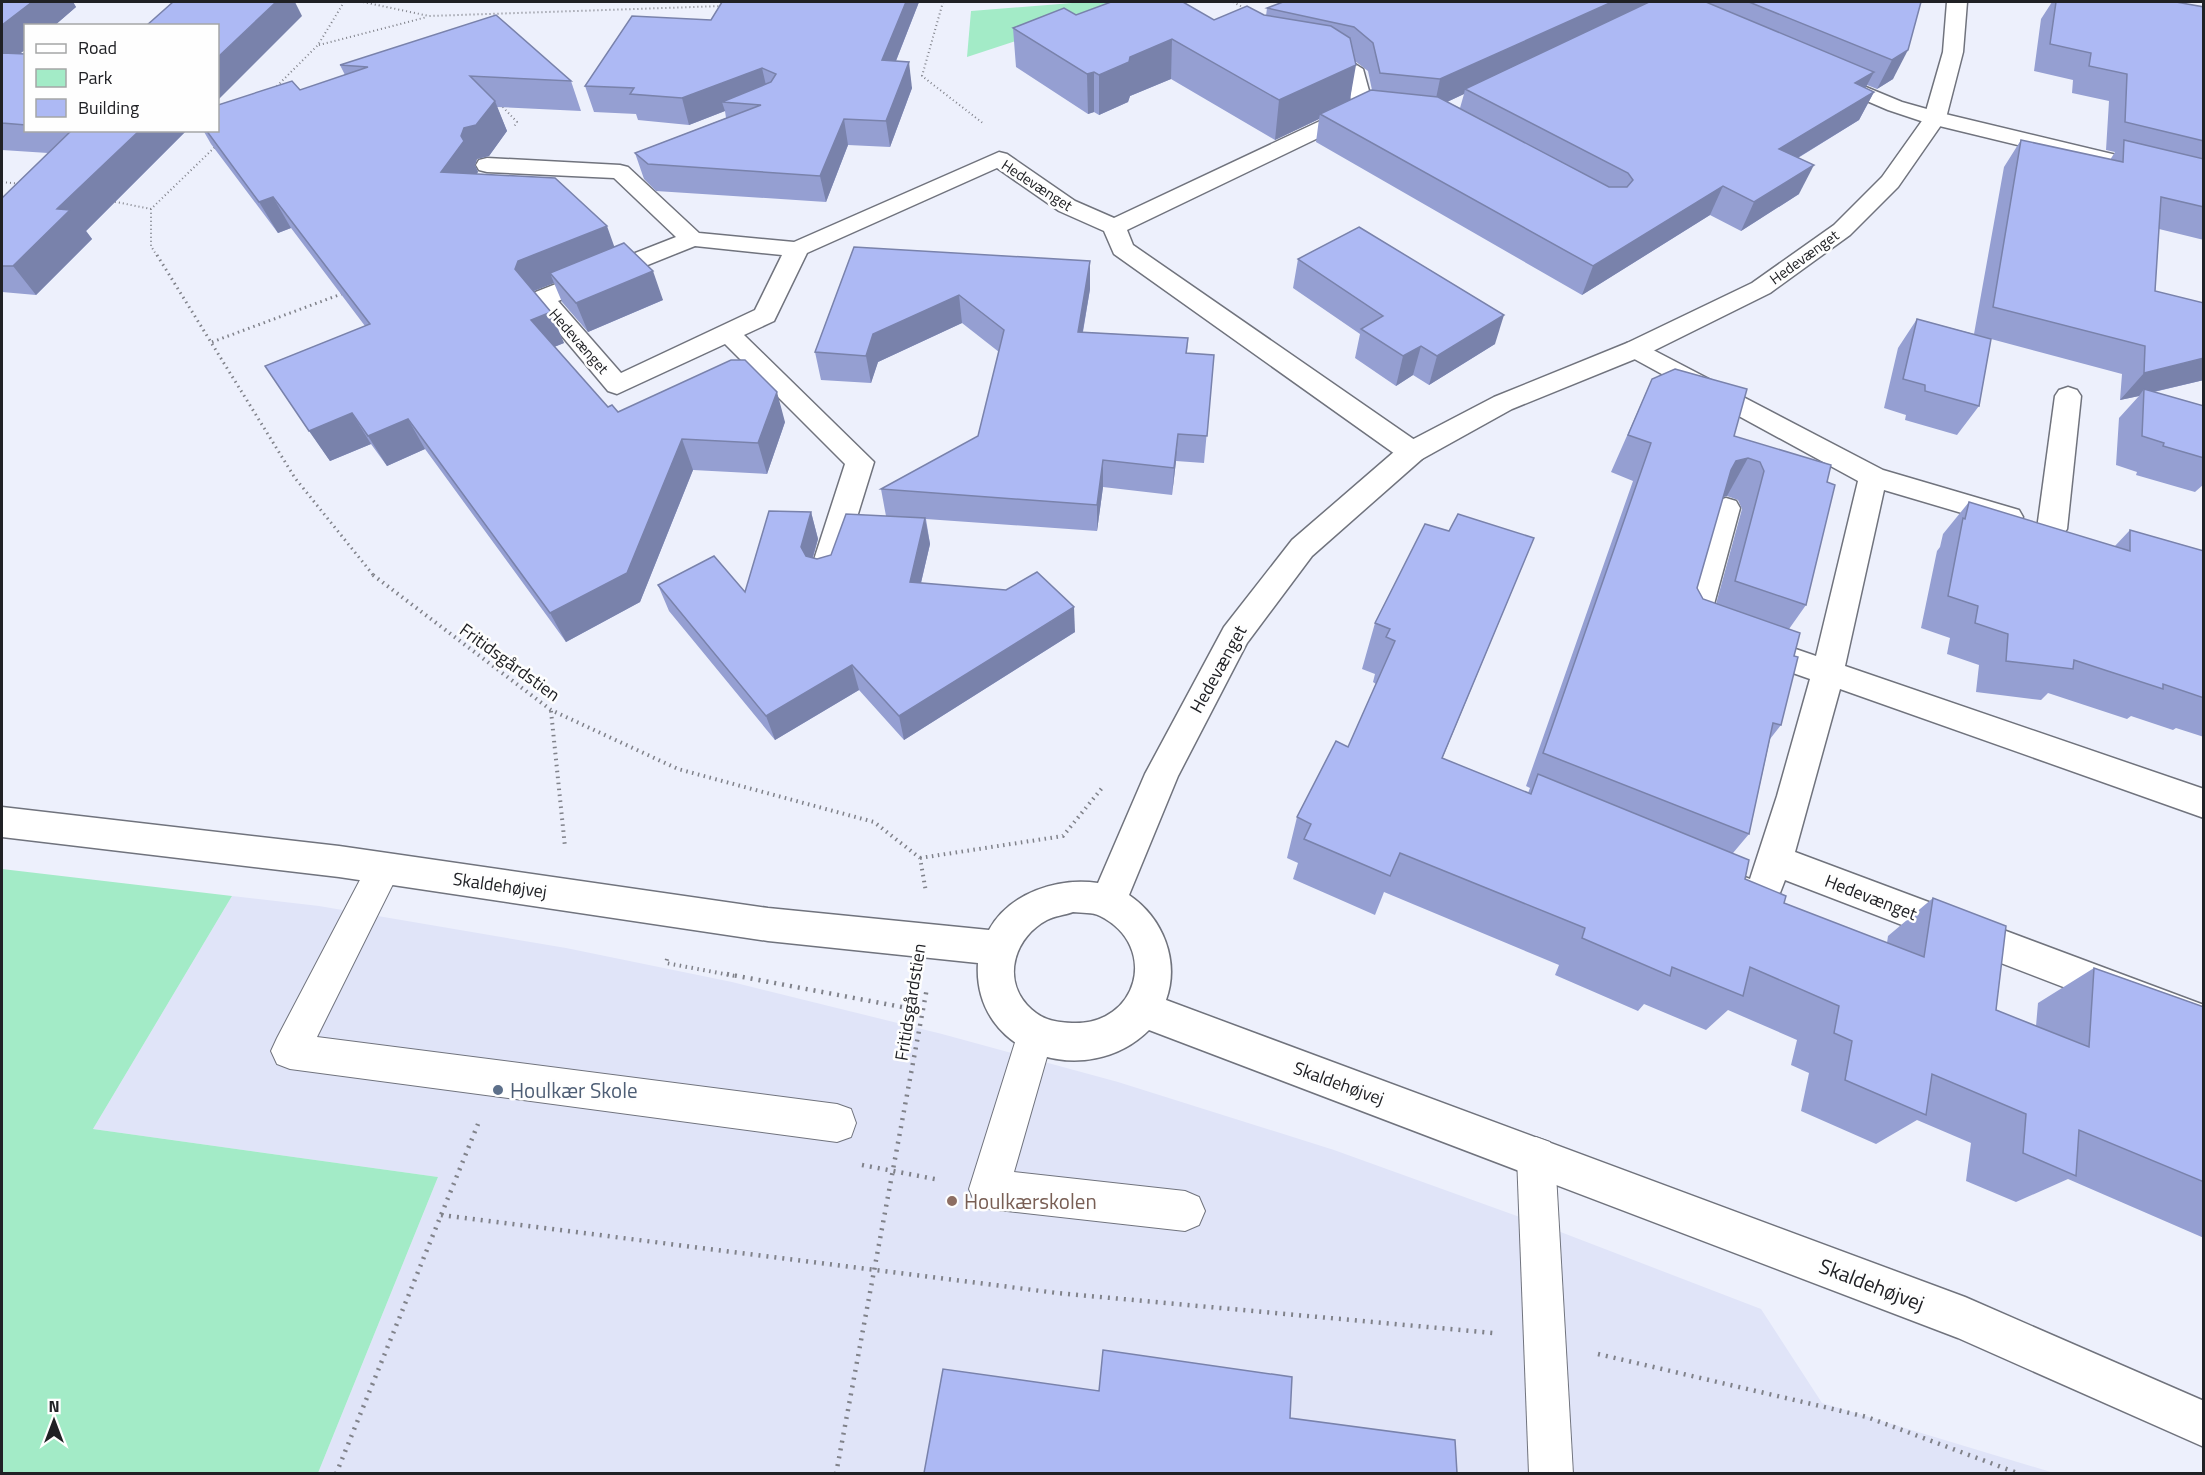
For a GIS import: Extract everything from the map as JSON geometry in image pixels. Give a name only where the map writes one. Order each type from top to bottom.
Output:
[{"type":"street","name":"Hedevænget","points":[[1108,901],[1162,774],[1235,634],[1302,548],[1412,452],[1503,403],[1636,349],[1761,288],[1842,230],[1890,182],[1935,118],[1953,52],[1957,2]]},
{"type":"street","points":[[1300,53],[1332,58],[1356,73],[1374,110],[1114,227],[1122,249],[1412,452]]},
{"type":"street","points":[[1819,73],[1895,106],[1935,118],[2204,183]]},
{"type":"street","name":"Hedevænget","points":[[797,249],[765,315],[617,385],[542,298],[692,239],[797,249],[999,159],[1066,206],[1114,227]]},
{"type":"street","points":[[487,165],[628,166],[692,239]]},
{"type":"street","points":[[728,333],[860,462],[825,572]]},
{"type":"street","points":[[1636,349],[1872,477],[2063,532],[2068,396]]},
{"type":"street","points":[[1705,878],[1760,900],[1775,860],[1827,672],[1872,477]]},
{"type":"street","points":[[1726,508],[1693,626],[2204,804]]},
{"type":"street","name":"Skaldehøjvej","points":[[2,822],[384,868],[683,912],[935,944],[998,948]]},
{"type":"street","name":"Hedevænget","points":[[1775,860],[2204,1023]]},
{"type":"street","points":[[1073,896],[1108,901],[1137,922],[1151,946],[1155,967],[1152,989],[1142,1009],[1126,1026],[1101,1040],[1068,1045],[1035,1036],[1019,1025],[1000,1000],[994,976],[998,948],[1009,927],[1027,911],[1048,900],[1073,896]]},
{"type":"street","name":"Skaldehøjvej","points":[[1142,1009],[1965,1319],[2204,1424]]},
{"type":"lane","points":[[384,868],[290,1051],[837,1123]]},
{"type":"lane","points":[[1035,1036],[989,1189],[1185,1211]]},
{"type":"lane","points":[[1536,1156],[1551,1473]]},
{"type":"path","points":[[268,94],[318,45],[344,2]]},
{"type":"path","points":[[363,2],[429,16]]},
{"type":"path","points":[[684,8],[688,2]]},
{"type":"path","points":[[943,2],[922,76],[994,132],[999,159]]},
{"type":"path","points":[[1233,2],[1254,13]]},
{"type":"path","points":[[318,45],[429,16],[729,6]]},
{"type":"path","points":[[487,165],[517,123],[498,103]]},
{"type":"path","points":[[107,201],[151,209],[218,144]]},
{"type":"path","points":[[2,182],[30,186]]},
{"type":"path","name":"Fritidsgårdstien","points":[[151,209],[151,246],[294,478],[377,580],[551,710],[678,769],[874,822],[920,858],[935,944],[875,1270]]},
{"type":"path","points":[[212,342],[346,292]]},
{"type":"path","points":[[551,710],[571,896]]},
{"type":"path","points":[[920,858],[1063,836],[1109,779],[1162,774]]},
{"type":"path","points":[[683,912],[666,963],[923,1011]]},
{"type":"path","points":[[336,1473],[497,1077]]},
{"type":"path","points":[[837,1123],[827,1158],[989,1189]]},
{"type":"path","points":[[441,1215],[1057,1293],[1486,1332],[1544,1341],[1867,1417],[2020,1473]]},
{"type":"path","points":[[836,1473],[875,1270]]},
{"type":"shaded area","name":"Houlkærskolen","points":[[232,896],[319,906],[566,948],[732,982],[942,1034],[1118,1082],[1334,1150],[1545,1226],[1761,1309],[1822,1403],[2054,1473],[318,1473],[438,1177],[93,1129]]},
{"type":"green space","points":[[1085,2],[1134,2],[967,57],[971,11]]},
{"type":"green space","points":[[2,869],[232,896],[93,1129],[438,1177],[318,1473],[2,1473]]},
{"type":"building","points":[[2,2],[32,2],[2,25]]},
{"type":"building","points":[[173,2],[276,2],[219,56],[219,24],[148,24]]},
{"type":"building","points":[[722,2],[906,2],[882,60],[909,62],[886,121],[844,119],[820,176],[648,164],[635,153],[761,105],[722,102],[771,82],[776,74],[762,68],[682,98],[630,94],[634,88],[585,86],[632,16],[711,20]]},
{"type":"building","points":[[1111,2],[1183,2],[1214,20],[1247,6],[1264,15],[1331,26],[1350,38],[1356,65],[1279,100],[1172,39],[1130,57],[1129,62],[1099,75],[1094,72],[1087,74],[1013,28],[1064,8],[1076,15]]},
{"type":"building","points":[[1283,2],[1612,2],[1440,79],[1380,73],[1373,43],[1354,27],[1267,8]]},
{"type":"building","points":[[1649,2],[1706,2],[1874,72],[1855,83],[1874,92],[1779,149],[1814,165],[1754,202],[1723,186],[1593,266],[1320,114],[1371,90],[1438,97],[1609,187],[1627,187],[1633,180],[1628,173],[1465,89]]},
{"type":"building","points":[[1749,2],[1921,2],[1908,50],[1892,60]]},
{"type":"building","points":[[2056,2],[2176,2],[2204,7],[2204,141],[2125,122],[2127,74],[2089,66],[2091,53],[2050,44]]},
{"type":"building","points":[[496,15],[571,81],[470,76],[495,101],[476,125],[464,128],[461,136],[464,141],[441,172],[555,178],[607,226],[518,261],[515,269],[551,312],[531,320],[608,407],[612,405],[618,412],[731,360],[745,360],[777,392],[758,443],[682,439],[627,573],[550,613],[408,419],[368,436],[352,413],[309,431],[265,366],[370,324],[273,197],[259,202],[207,132],[219,132],[219,105],[292,81],[300,90],[368,67],[340,65]]},
{"type":"building","points":[[2,53],[24,54],[24,125],[2,123]]},
{"type":"building","points":[[70,132],[138,132],[57,209],[70,210],[13,266],[2,266],[2,198]]},
{"type":"building","points":[[2021,140],[2123,162],[2124,140],[2204,159],[2204,207],[2161,197],[2155,291],[2204,303],[2204,358],[2144,373],[2145,346],[1993,307]]},
{"type":"building","points":[[1359,227],[1504,315],[1437,356],[1421,346],[1403,356],[1361,329],[1383,316],[1298,259]]},
{"type":"building","points":[[624,243],[653,271],[576,303],[550,273]]},
{"type":"building","points":[[854,247],[1090,261],[1078,332],[1188,338],[1186,353],[1214,355],[1207,436],[1178,434],[1174,468],[1103,460],[1097,505],[881,489],[978,436],[1004,330],[959,295],[873,334],[866,356],[815,352]]},
{"type":"building","points":[[1917,319],[1991,339],[1979,406],[1925,391],[1925,385],[1903,379]]},
{"type":"building","points":[[1675,369],[1747,389],[1734,436],[1831,465],[1827,482],[1835,485],[1806,605],[1735,581],[1764,471],[1760,462],[1748,458],[1736,461],[1731,470],[1697,588],[1703,599],[1800,633],[1794,656],[1798,657],[1781,725],[1773,723],[1749,834],[1543,753],[1651,443],[1628,435],[1652,379]]},
{"type":"building","points":[[2144,389],[2204,406],[2204,458],[2163,446],[2164,443],[2142,436]]},
{"type":"building","points":[[1969,502],[2130,551],[2130,530],[2204,551],[2204,698],[2163,684],[2163,689],[2074,660],[2073,669],[2006,661],[2008,634],[1975,623],[1978,606],[1948,596],[1963,518],[1965,519]]},
{"type":"building","points":[[769,511],[811,512],[801,547],[806,556],[817,559],[831,555],[846,514],[925,518],[910,582],[1006,590],[1037,572],[1074,607],[899,716],[852,665],[766,716],[658,585],[714,556],[745,592]]},
{"type":"building","points":[[1458,514],[1534,538],[1442,758],[1531,794],[1538,774],[1749,860],[1745,879],[1786,896],[1784,903],[1924,957],[1933,898],[2006,926],[1996,1010],[2089,1047],[2094,968],[2204,1007],[2204,1182],[2079,1130],[2076,1176],[2023,1153],[2026,1114],[1932,1074],[1926,1115],[1845,1080],[1852,1041],[1834,1033],[1839,1006],[1750,967],[1743,996],[1672,967],[1670,976],[1582,938],[1585,928],[1400,853],[1390,876],[1304,839],[1311,824],[1297,817],[1336,741],[1348,747],[1395,641],[1386,637],[1390,629],[1375,623],[1425,524],[1449,531]]},
{"type":"building","points":[[1103,1350],[1292,1377],[1290,1418],[1455,1440],[1457,1473],[924,1473],[943,1369],[1099,1391]]},
{"type":"place","name":"Houlkær Skole","points":[[498,1090]]},
{"type":"place","name":"Houlkærskolen","points":[[952,1201]]}]
